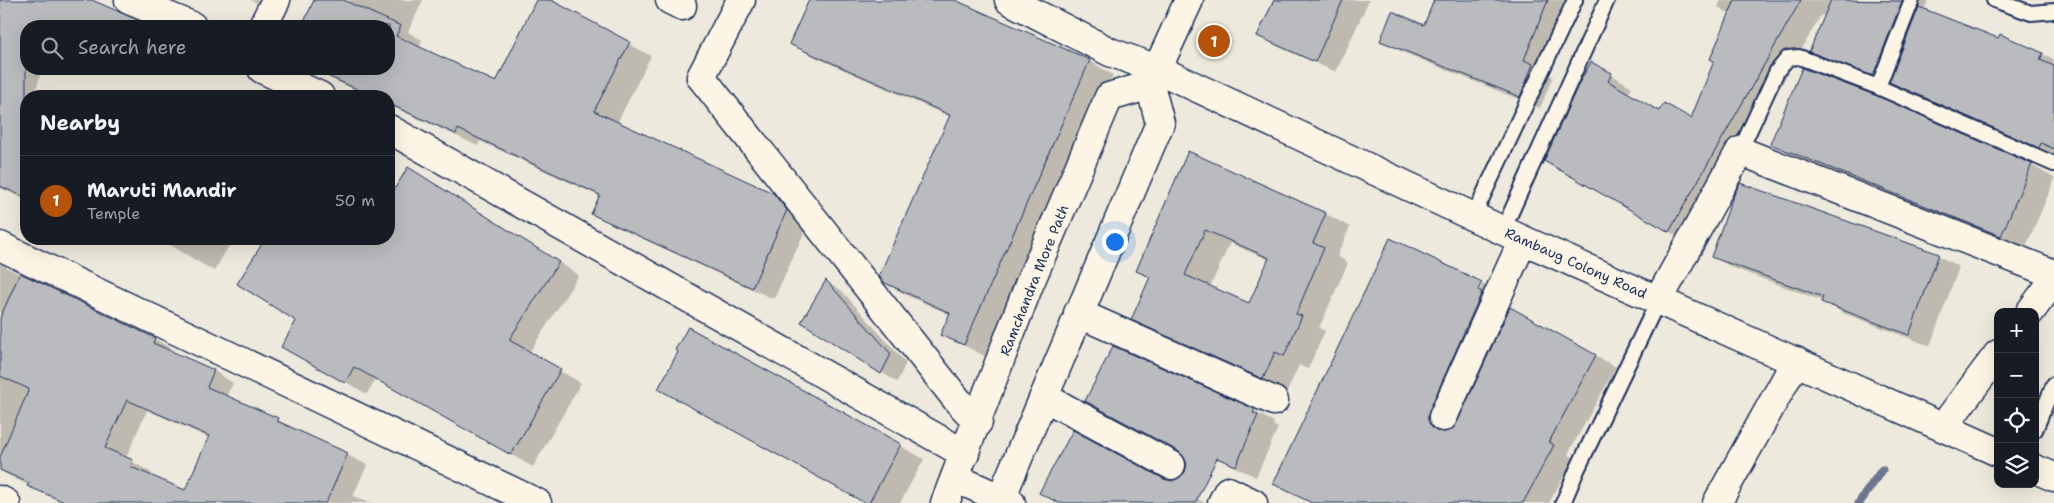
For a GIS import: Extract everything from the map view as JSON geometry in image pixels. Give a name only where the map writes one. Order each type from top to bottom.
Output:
[{"type":"street","points":[[129,0],[177,20]]},
{"type":"street","points":[[265,20],[276,0]]},
{"type":"street","points":[[741,0],[701,77],[952,394],[978,422]]},
{"type":"street","name":"Rambaug Colony Road","points":[[1009,0],[1110,52],[1153,77],[1659,299],[1994,450]]},
{"type":"street","points":[[395,133],[960,466],[1004,501],[1078,313],[1160,123],[1153,77],[1189,0]]},
{"type":"street","points":[[275,75],[307,90]]},
{"type":"street","name":"Ramchandra More Path","points":[[945,503],[1030,285],[1109,97],[1153,77]]},
{"type":"street","points":[[1659,299],[1740,151],[2054,274]]},
{"type":"street","points":[[1443,418],[1513,235]]},
{"type":"street","points":[[0,246],[537,503]]},
{"type":"street","points":[[2033,308],[2054,280]]},
{"type":"street","points":[[1078,313],[1274,402]]},
{"type":"street","points":[[1943,427],[1994,359]]},
{"type":"street","points":[[1717,503],[1796,361]]},
{"type":"street","points":[[1044,397],[1172,465]]},
{"type":"street","points":[[2039,471],[2054,477]]},
{"type":"street","points":[[1222,503],[1228,491],[1253,503]]},
{"type":"street","points":[[0,500],[6,503]]},
{"type":"lane","points":[[1473,217],[1575,0]]},
{"type":"lane","points":[[1513,235],[1607,0]]},
{"type":"lane","points":[[1878,87],[1912,0]]},
{"type":"lane","points":[[1994,0],[2031,13],[2054,11]]},
{"type":"lane","points":[[1740,151],[1777,71],[1788,58],[1799,57],[1878,87],[2054,164]]},
{"type":"lane","points":[[1562,503],[1659,299]]},
{"type":"lane","points":[[2039,420],[2054,384]]},
{"type":"building","points":[[0,0],[92,0],[138,20],[20,20],[20,75],[26,75],[26,90],[20,90],[20,195],[0,186]]},
{"type":"building","points":[[314,0],[343,0],[388,20],[305,20]]},
{"type":"building","points":[[536,0],[551,0],[630,42],[594,111],[773,193],[787,210],[752,288],[591,214],[600,195],[458,129],[456,134],[395,107],[395,90],[359,90],[325,75],[395,75],[395,23],[401,26],[396,36],[496,82]]},
{"type":"building","points":[[809,0],[955,0],[1090,60],[964,345],[940,335],[950,313],[885,283],[879,276],[950,115],[789,44]]},
{"type":"building","points":[[1274,0],[1343,0],[1315,62],[1257,36]]},
{"type":"building","points":[[1434,0],[1548,0],[1524,60],[1533,64],[1520,97],[1380,41],[1392,11],[1424,25]]},
{"type":"building","points":[[1735,0],[1801,0],[1669,232],[1544,161],[1579,83],[1591,62],[1612,73],[1608,81],[1659,111],[1664,103],[1691,118],[1714,61],[1710,59]]},
{"type":"building","points":[[1831,0],[1902,1],[1873,76],[1809,52]]},
{"type":"building","points":[[1919,7],[1998,38],[2000,34],[2043,53],[2040,60],[2054,66],[2054,149],[2041,143],[2039,148],[1889,82]]},
{"type":"building","points":[[1802,68],[1875,95],[2032,164],[2001,236],[1770,144]]},
{"type":"building","points":[[1188,151],[1326,213],[1313,243],[1324,248],[1296,314],[1302,316],[1284,356],[1275,352],[1263,379],[1131,320],[1150,277],[1136,271]],"holes":[[[1205,230],[1269,258],[1249,303],[1185,275]]]},
{"type":"building","points":[[408,167],[559,262],[509,340],[561,369],[511,455],[354,367],[345,383],[281,347],[296,321],[237,284],[261,245],[395,245],[395,188]]},
{"type":"building","points":[[1740,183],[1939,254],[1909,335],[1821,302],[1823,297],[1711,257],[1732,199]]},
{"type":"building","points":[[1390,238],[1482,282],[1478,290],[1482,292],[1429,411],[1428,419],[1436,431],[1445,432],[1452,429],[1457,423],[1510,307],[1596,355],[1549,442],[1554,445],[1523,503],[1312,503],[1273,484]]},
{"type":"building","points":[[20,273],[155,338],[153,343],[214,370],[207,387],[278,418],[277,421],[348,453],[326,503],[67,503],[27,486],[29,483],[0,470],[0,457],[29,389],[0,376],[0,318]],"holes":[[[127,400],[209,436],[185,490],[131,467],[133,460],[105,448]]]},
{"type":"building","points":[[826,280],[891,354],[881,374],[801,322]]},
{"type":"building","points":[[688,327],[901,444],[869,503],[865,503],[658,389],[678,352],[675,350]]},
{"type":"building","points":[[1113,346],[1255,409],[1253,413],[1258,415],[1236,466],[1217,458],[1195,503],[1059,503],[1039,493],[1073,430],[1164,479],[1172,481],[1179,478],[1185,472],[1187,464],[1184,457],[1178,451],[1085,401]]},
{"type":"waterway","points":[[1859,503],[1882,470]]},
{"type":"place","name":"Maruti Mandir","points":[[1214,41]]}]
